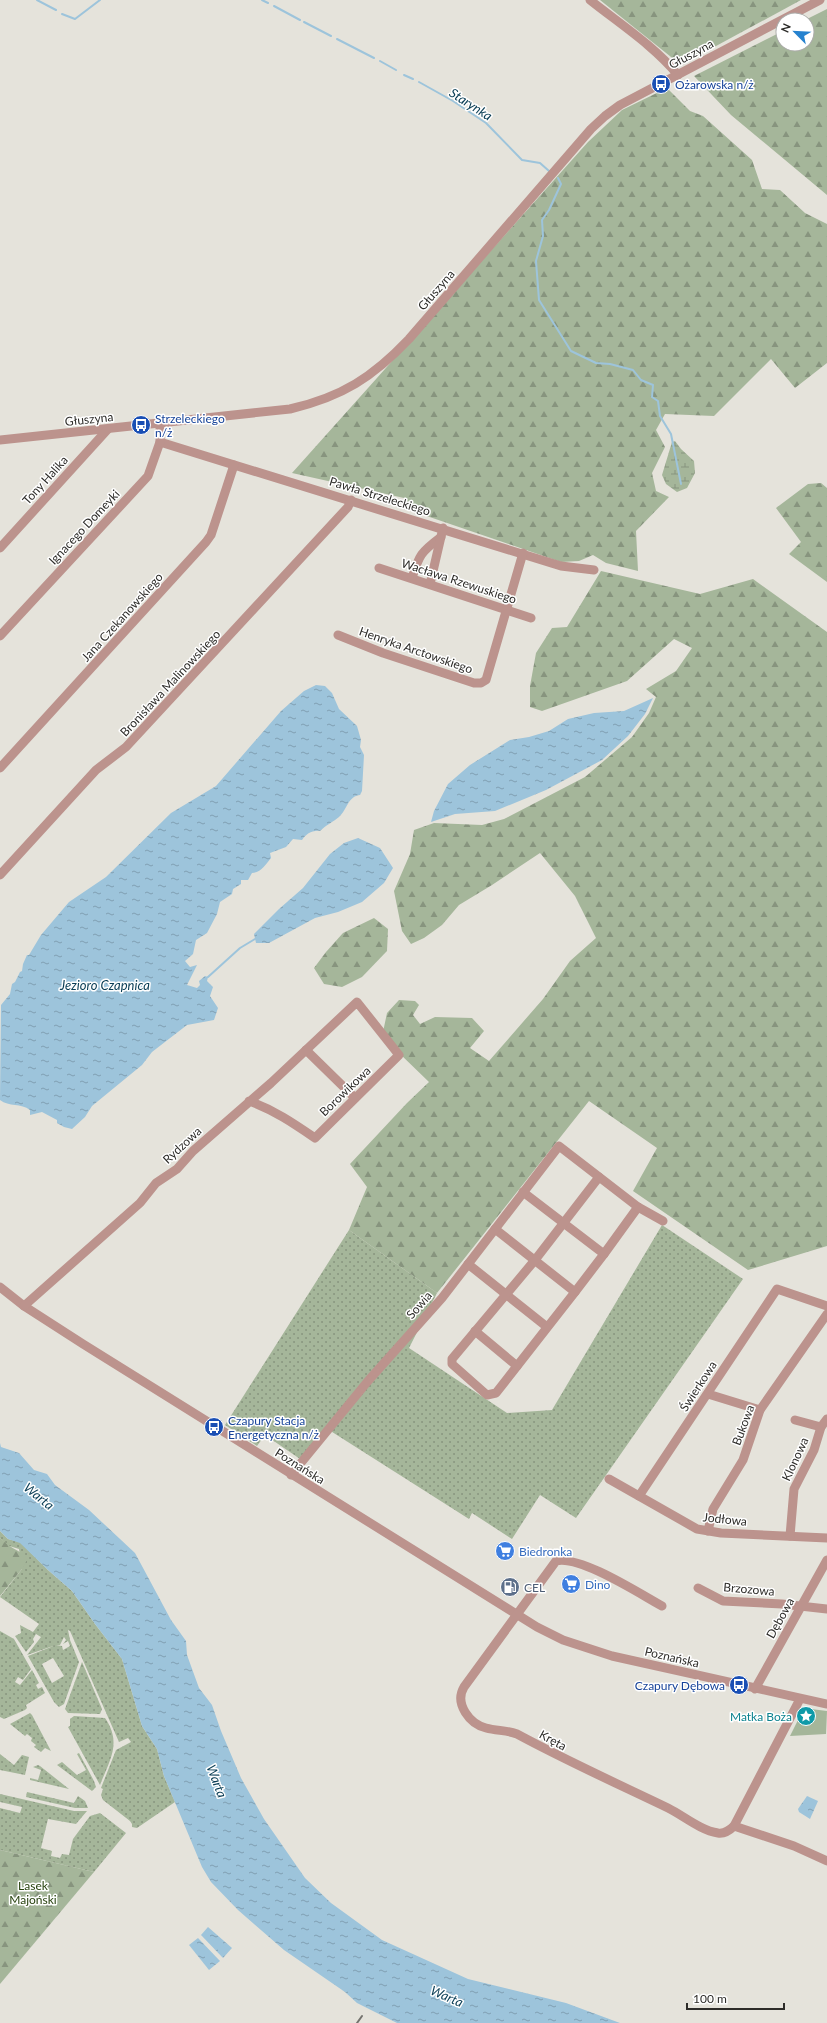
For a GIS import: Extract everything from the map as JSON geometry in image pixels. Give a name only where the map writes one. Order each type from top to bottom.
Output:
[{"type":"street","points":[[590,0],[663,58],[678,75]]},
{"type":"street","name":"Głuszyna","points":[[0,440],[290,409],[334,396],[368,377],[388,361],[409,339],[598,122],[620,105],[820,0]]},
{"type":"street","name":"Ignacego Domeyki","points":[[0,636],[148,476],[160,442],[160,423]]},
{"type":"street","name":"Tony Halika","points":[[0,548],[108,429]]},
{"type":"street","name":"Pawła Strzeleckiego","points":[[160,442],[443,528],[562,566],[594,570]]},
{"type":"street","name":"Jana Czekanowskiego","points":[[0,768],[206,542],[211,534],[234,464]]},
{"type":"street","name":"Bronisława Malinowskiego","points":[[0,875],[96,770],[126,747],[348,506],[351,500]]},
{"type":"street","points":[[430,584],[443,528]]},
{"type":"street","points":[[412,578],[417,561],[423,551],[441,537]]},
{"type":"street","points":[[506,609],[523,553]]},
{"type":"street","name":"Wacława Rzewuskiego","points":[[380,568],[531,618]]},
{"type":"street","name":"Henryka Arctowskiego","points":[[338,635],[383,653],[474,683],[481,683],[486,680],[506,609]]},
{"type":"street","name":"Borowikowa","points":[[253,1103],[286,1118],[314,1138],[399,1055],[357,1002]]},
{"type":"street","name":"Rydzowa","points":[[27,1308],[130,1212],[156,1183],[177,1169],[193,1151],[253,1103],[309,1053],[357,1002]]},
{"type":"street","points":[[309,1053],[355,1098]]},
{"type":"street","name":"Sowia","points":[[291,1475],[368,1382],[442,1298],[559,1146],[599,1177]]},
{"type":"street","points":[[638,1207],[575,1292],[496,1393],[486,1395],[452,1364],[452,1359],[535,1260],[599,1177],[638,1207],[663,1221]]},
{"type":"street","points":[[524,1192],[604,1254]]},
{"type":"street","points":[[495,1229],[575,1292]]},
{"type":"street","points":[[468,1264],[547,1327]]},
{"type":"street","name":"Poznańska","points":[[0,1287],[27,1308],[291,1475],[517,1617],[552,1635],[589,1649],[800,1700],[827,1704]]},
{"type":"street","name":"Świerkowa","points":[[639,1496],[777,1289],[827,1306]]},
{"type":"street","name":"Bukowa","points":[[708,1531],[714,1509],[743,1460],[760,1410],[827,1314]]},
{"type":"street","points":[[475,1331],[517,1366]]},
{"type":"street","points":[[708,1394],[760,1410]]},
{"type":"street","name":"Klonowa","points":[[790,1536],[794,1489],[814,1450],[821,1427],[827,1419]]},
{"type":"street","points":[[795,1420],[821,1427]]},
{"type":"street","name":"Jodłowa","points":[[609,1479],[697,1529],[708,1531],[827,1538]]},
{"type":"street","points":[[517,1617],[552,1566],[560,1560],[589,1567],[662,1606]]},
{"type":"street","name":"Dębowa","points":[[755,1689],[827,1560]]},
{"type":"street","name":"Brzozowa","points":[[698,1588],[723,1601],[827,1609]]},
{"type":"street","name":"Kręta","points":[[517,1617],[462,1691],[460,1700],[462,1708],[473,1721],[487,1728],[509,1731],[517,1734],[568,1762],[671,1809],[710,1830],[724,1832],[734,1826]]},
{"type":"street","points":[[800,1700],[734,1826],[794,1846],[827,1861]]},
{"type":"green space","points":[[600,0],[801,0],[779,12],[775,12],[775,14],[681,65]]},
{"type":"green space","points":[[827,9],[827,195],[731,115],[694,76],[775,35],[775,52],[815,52],[815,15]]},
{"type":"green space","points":[[667,88],[690,111],[703,116],[752,160],[762,189],[780,190],[805,213],[827,224],[827,363],[795,388],[771,359],[714,416],[665,414],[656,430],[665,447],[652,473],[656,491],[669,497],[636,531],[638,571],[606,563],[593,555],[579,561],[561,562],[415,512],[404,498],[292,473],[588,142],[622,110]]},
{"type":"green space","points":[[675,441],[694,461],[695,473],[687,488],[677,492],[666,484],[662,475],[672,442]]},
{"type":"green space","points":[[821,483],[827,488],[827,582],[789,554],[801,542],[776,508],[808,484]]},
{"type":"green space","points":[[601,571],[700,594],[753,579],[827,632],[827,1246],[748,1270],[633,1191],[657,1148],[589,1101],[437,1293],[349,1230],[367,1187],[350,1164],[407,1103],[429,1082],[399,1053],[383,1032],[387,1013],[399,1000],[415,1001],[419,1005],[413,1015],[420,1024],[435,1017],[472,1018],[484,1031],[470,1048],[489,1061],[543,999],[570,961],[596,938],[575,896],[540,853],[459,905],[442,925],[424,938],[411,944],[402,931],[394,891],[410,854],[414,830],[434,823],[482,825],[504,819],[585,777],[632,737],[649,713],[656,697],[646,689],[676,671],[692,648],[674,639],[627,681],[542,711],[530,707],[530,686],[536,653],[552,628],[567,627]]},
{"type":"green space","points":[[374,918],[388,929],[387,951],[362,977],[342,987],[324,984],[314,968],[326,952],[343,933]]},
{"type":"green space","points":[[662,1225],[743,1279],[576,1518],[540,1495],[512,1539],[472,1513],[469,1519],[329,1430],[303,1461],[265,1435],[257,1446],[225,1425],[349,1230],[437,1293],[409,1348],[507,1413],[552,1410]]},
{"type":"green space","points":[[0,1531],[8,1539],[20,1542],[72,1591],[122,1659],[142,1726],[157,1749],[164,1776],[175,1802],[137,1828],[132,1827],[130,1821],[103,1800],[101,1795],[103,1789],[101,1788],[116,1750],[131,1742],[128,1738],[119,1742],[70,1631],[68,1630],[70,1640],[79,1662],[64,1704],[59,1707],[54,1702],[28,1656],[56,1645],[27,1655],[41,1637],[36,1634],[33,1639],[34,1642],[26,1652],[15,1636],[21,1633],[20,1625],[33,1632],[39,1624],[0,1597],[22,1569],[19,1549],[6,1545],[0,1538]],"holes":[[[64,1637],[66,1640],[63,1644],[68,1641],[70,1646],[63,1650],[62,1646],[56,1645],[60,1645]],[[53,1658],[64,1676],[52,1683],[42,1664]]]},
{"type":"green space","points":[[0,1538],[6,1544],[28,1558],[22,1569],[0,1596]]},
{"type":"green space","points":[[0,1631],[14,1639],[31,1669],[23,1680],[18,1677],[15,1682],[20,1685],[32,1670],[39,1683],[36,1685],[38,1689],[42,1687],[45,1693],[26,1705],[27,1708],[25,1710],[4,1719],[0,1717]]},
{"type":"green space","points":[[82,1662],[102,1709],[100,1714],[68,1713],[65,1709]]},
{"type":"green space","points":[[811,1709],[827,1711],[826,1734],[790,1736],[798,1720],[811,1719]]},
{"type":"green space","points":[[30,1713],[51,1751],[45,1748],[41,1752],[34,1747],[36,1745],[31,1741],[32,1738],[27,1734],[25,1736],[10,1724]]},
{"type":"green space","points":[[74,1716],[105,1718],[110,1727],[114,1743],[113,1751],[100,1785],[68,1727],[70,1726],[70,1719]]},
{"type":"green space","points":[[79,1753],[94,1781],[96,1787],[92,1791],[57,1765],[62,1762],[77,1775],[86,1770],[77,1754]]},
{"type":"green space","points":[[0,1754],[14,1765],[22,1755],[29,1757],[25,1775],[0,1770]]},
{"type":"green space","points":[[38,1765],[69,1789],[30,1780],[30,1778],[38,1780],[41,1770],[33,1767]]},
{"type":"green space","points":[[27,1792],[74,1803],[78,1796],[85,1801],[88,1808],[75,1808],[26,1797]]},
{"type":"green space","points":[[0,1794],[74,1811],[87,1811],[76,1824],[48,1819],[41,1848],[52,1851],[51,1856],[60,1858],[62,1854],[69,1855],[73,1839],[90,1816],[100,1813],[126,1833],[94,1872],[0,1850],[0,1808],[20,1813],[22,1807],[0,1802]]},
{"type":"green space","name":"Lasek Majoński","points":[[0,1850],[94,1872],[0,1984]]},
{"type":"water","name":"Jezioro Czapnica","points":[[316,685],[325,686],[332,693],[339,709],[357,726],[361,740],[360,747],[364,755],[362,791],[360,795],[356,796],[350,801],[339,817],[320,831],[310,833],[302,840],[293,839],[286,847],[270,853],[271,858],[263,868],[258,872],[252,873],[248,880],[241,880],[241,884],[233,889],[232,894],[220,902],[217,914],[207,933],[196,940],[193,954],[185,961],[190,967],[197,965],[187,985],[197,988],[200,985],[199,981],[205,976],[208,977],[207,981],[213,987],[210,996],[218,1008],[214,1020],[187,1025],[152,1052],[142,1065],[92,1106],[85,1117],[72,1129],[64,1127],[57,1123],[57,1120],[42,1112],[30,1115],[30,1110],[26,1108],[7,1104],[0,1100],[1,1005],[10,994],[12,984],[22,971],[27,955],[29,955],[41,935],[69,902],[106,877],[171,813],[216,786],[281,711],[304,691]]},
{"type":"water","points":[[653,698],[645,714],[628,736],[602,760],[546,790],[495,811],[455,814],[431,822],[434,811],[448,784],[470,765],[510,740],[529,737],[549,731],[568,719],[594,713],[624,711]]},
{"type":"water","points":[[358,838],[380,848],[393,868],[384,883],[362,902],[338,912],[315,918],[269,943],[256,943],[254,934],[303,888],[330,854],[344,843]]},
{"type":"water","name":"Warta","points":[[0,1443],[1,1447],[19,1453],[34,1470],[47,1474],[55,1485],[89,1510],[135,1553],[171,1620],[186,1641],[187,1655],[199,1688],[212,1705],[221,1731],[241,1778],[264,1819],[305,1878],[331,1903],[382,1940],[468,1979],[566,2003],[620,2023],[397,2023],[357,2003],[345,1992],[284,1950],[238,1910],[211,1882],[202,1867],[164,1776],[157,1749],[142,1726],[122,1659],[72,1591],[20,1543],[8,1539],[0,1531]]},
{"type":"water","points":[[807,1796],[818,1801],[810,1819],[799,1812],[798,1809]]},
{"type":"water","points":[[208,1927],[232,1948],[223,1958],[201,1935]]},
{"type":"water","points":[[198,1938],[220,1961],[209,1970],[189,1945]]},
{"type":"waterway","name":"Starynka","points":[[37,0],[56,10]]},
{"type":"waterway","name":"Starynka","points":[[62,14],[75,19],[100,0]]},
{"type":"waterway","name":"Starynka","points":[[262,0],[268,3]]},
{"type":"waterway","name":"Starynka","points":[[274,6],[300,20]]},
{"type":"waterway","name":"Starynka","points":[[304,22],[331,36]]},
{"type":"waterway","name":"Starynka","points":[[337,39],[374,58]]},
{"type":"waterway","name":"Starynka","points":[[380,61],[396,70]]},
{"type":"waterway","name":"Starynka","points":[[404,75],[413,79]]},
{"type":"waterway","name":"Starynka","points":[[419,82],[453,101],[486,123],[522,160],[540,163],[549,171]]},
{"type":"waterway","points":[[558,178],[561,184],[549,210],[542,220],[543,236],[536,261],[539,300],[571,351],[596,363],[610,364],[633,370],[641,380],[653,385],[652,397],[658,401],[660,416],[671,434],[681,484]]},
{"type":"waterway","points":[[208,977],[240,948],[255,939]]},
{"type":"railway","points":[[357,2023],[362,2016]]},
{"type":"place","name":"Ożarowska n/ż","points":[[661,84]]},
{"type":"place","name":"Strzeleckiego n/ż","points":[[141,425]]},
{"type":"place","name":"Czapury Stacja Energetyczna n/ż","points":[[214,1427]]},
{"type":"place","name":"Biedronka","points":[[505,1551]]},
{"type":"place","name":"Dino","points":[[571,1584]]},
{"type":"place","name":"CEL","points":[[510,1587]]},
{"type":"place","name":"Czapury Dębowa","points":[[739,1685]]},
{"type":"place","name":"Matka Boża","points":[[806,1716]]}]
